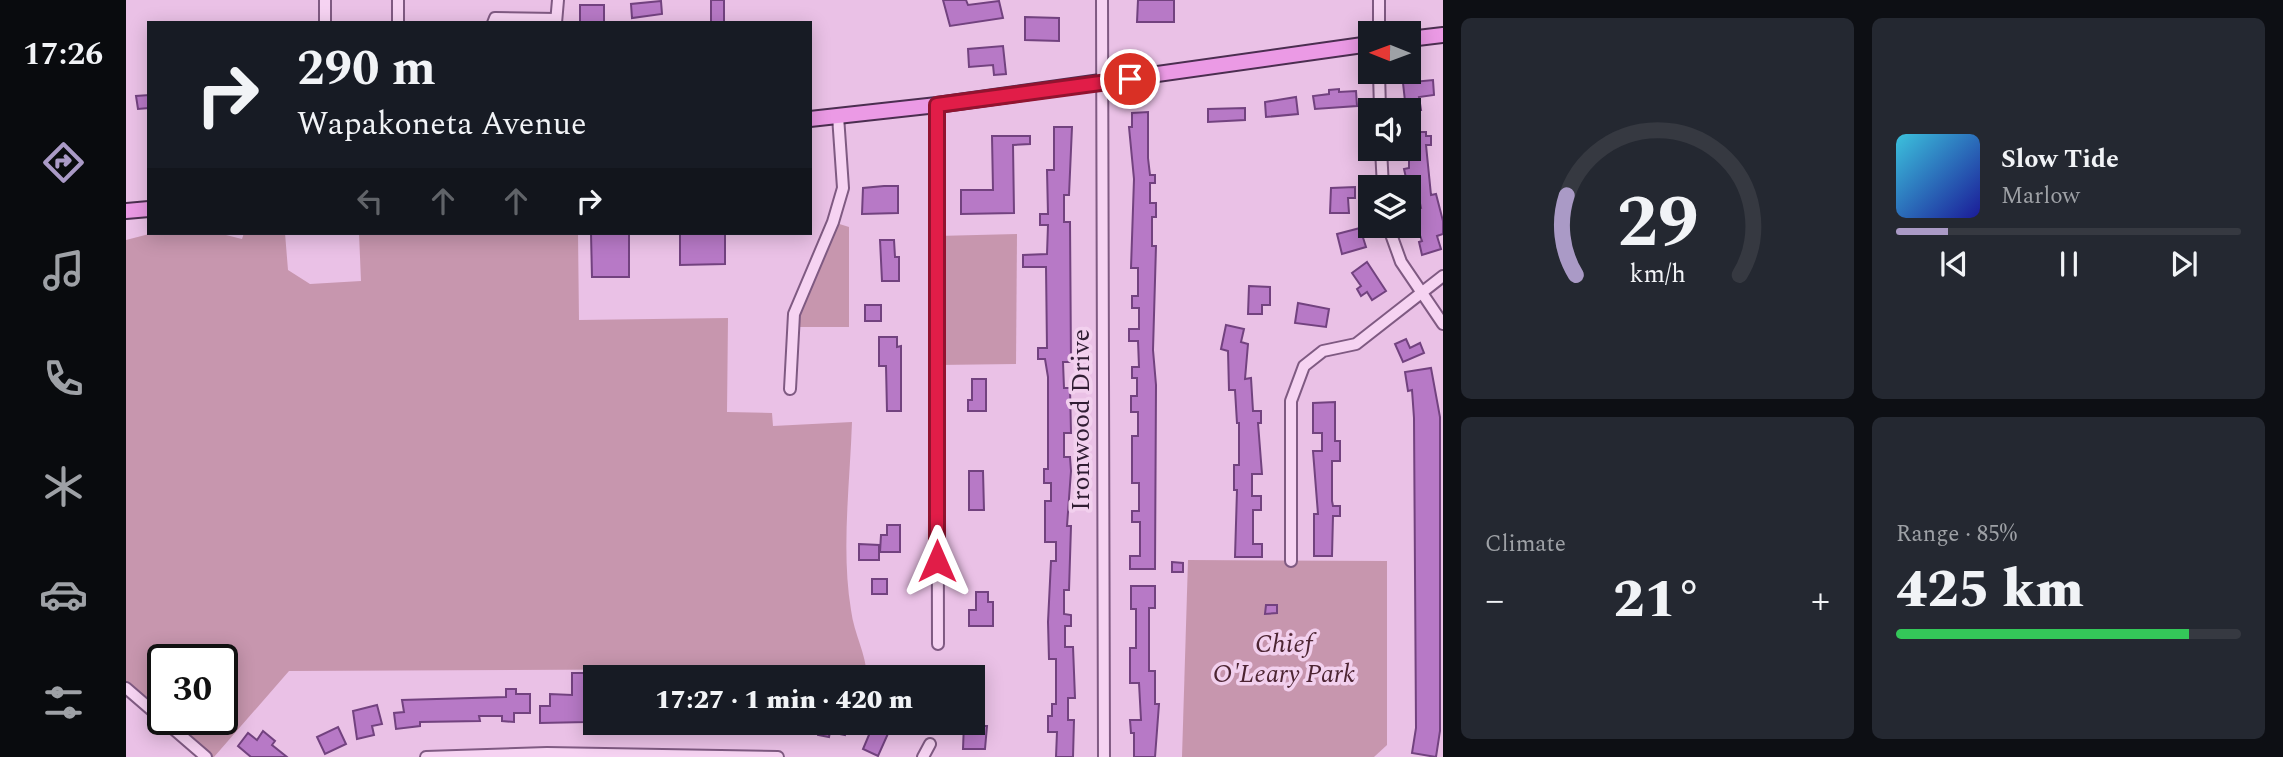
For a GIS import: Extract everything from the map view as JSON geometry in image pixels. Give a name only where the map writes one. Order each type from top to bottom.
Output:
[{"type":"main road","points":[[1421,38],[1443,35]]},
{"type":"main road","points":[[812,119],[937,105],[1358,46]]},
{"type":"main road","points":[[126,212],[147,209]]},
{"type":"street","points":[[325,0],[325,21]]},
{"type":"street","points":[[398,0],[398,21]]},
{"type":"street","points":[[494,21],[495,18],[556,21],[558,0]]},
{"type":"street","name":"Ironwood Drive","points":[[1102,0],[1104,757]]},
{"type":"street","points":[[1379,0],[1379,21]]},
{"type":"street","points":[[937,105],[937,644]]},
{"type":"street","points":[[790,389],[793,314],[833,222],[843,188],[838,116]]},
{"type":"street","points":[[1392,238],[1401,262],[1443,324]]},
{"type":"street","points":[[1290,561],[1291,401],[1295,384],[1304,366],[1324,351],[1356,344],[1443,276]]},
{"type":"street","points":[[126,688],[206,757]]},
{"type":"street","points":[[923,757],[930,744]]},
{"type":"street","points":[[426,757],[778,757]]},
{"type":"green space","points":[[833,222],[849,227],[849,327],[792,327]]},
{"type":"green space","points":[[1017,234],[1016,364],[937,365],[937,236]]},
{"type":"green space","points":[[147,235],[226,235],[242,239],[243,235],[285,235],[288,270],[310,284],[361,281],[359,235],[578,235],[579,320],[728,318],[727,412],[772,413],[773,426],[852,422],[847,516],[848,587],[865,665],[583,665],[583,670],[289,671],[238,729],[238,644],[147,644],[147,706],[126,688],[126,240]]},
{"type":"green space","name":"Chief O'Leary Park","points":[[1188,560],[1387,561],[1387,745],[1374,757],[1182,757]]},
{"type":"green space","points":[[180,735],[233,735],[214,757],[206,757]]},
{"type":"building","points":[[711,0],[724,0],[724,21],[711,21]]},
{"type":"building","points":[[943,0],[966,0],[968,5],[999,1],[1003,18],[950,26]]},
{"type":"building","points":[[1138,0],[1174,0],[1174,22],[1137,22]]},
{"type":"building","points":[[661,1],[662,14],[632,18],[631,4]]},
{"type":"building","points":[[580,5],[604,5],[604,21],[580,21]]},
{"type":"building","points":[[1025,17],[1059,18],[1059,41],[1025,40]]},
{"type":"building","points":[[1003,46],[1006,74],[994,75],[993,65],[969,67],[968,49]]},
{"type":"building","points":[[1433,80],[1434,95],[1405,98],[1403,84],[1421,84],[1421,81]]},
{"type":"building","points":[[1339,89],[1339,92],[1356,91],[1357,106],[1315,109],[1313,96],[1329,94],[1329,90]]},
{"type":"building","points":[[147,95],[147,108],[138,109],[136,96]]},
{"type":"building","points":[[1296,97],[1298,114],[1266,117],[1265,102]]},
{"type":"building","points":[[1245,108],[1245,120],[1208,122],[1208,109]]},
{"type":"building","points":[[1148,112],[1148,158],[1150,175],[1155,175],[1155,183],[1150,183],[1150,203],[1156,203],[1156,217],[1152,217],[1152,246],[1156,246],[1153,350],[1156,385],[1155,569],[1130,569],[1130,556],[1140,556],[1140,522],[1132,522],[1132,511],[1139,511],[1139,483],[1132,483],[1132,436],[1138,436],[1138,412],[1131,412],[1131,396],[1137,396],[1137,378],[1132,378],[1132,367],[1139,367],[1138,341],[1129,341],[1129,329],[1139,329],[1139,308],[1132,308],[1132,296],[1138,296],[1138,268],[1131,268],[1134,179],[1129,127],[1132,127],[1132,113]]},
{"type":"building","points":[[1054,127],[1072,127],[1069,195],[1064,195],[1064,222],[1070,222],[1071,362],[1063,362],[1064,388],[1070,388],[1071,433],[1064,433],[1064,457],[1070,457],[1067,526],[1071,526],[1069,590],[1064,590],[1064,614],[1071,615],[1071,626],[1065,626],[1065,647],[1073,647],[1075,698],[1068,698],[1068,720],[1074,720],[1073,757],[1056,757],[1057,732],[1048,732],[1048,716],[1052,716],[1052,704],[1056,704],[1056,659],[1049,659],[1048,622],[1051,561],[1056,561],[1056,542],[1045,542],[1045,501],[1051,501],[1051,483],[1044,483],[1044,469],[1048,469],[1048,377],[1045,359],[1038,359],[1038,348],[1047,348],[1046,267],[1023,267],[1023,255],[1047,254],[1048,225],[1040,225],[1040,214],[1048,214],[1047,170],[1054,170]]},
{"type":"building","points":[[1421,132],[1426,132],[1426,136],[1431,136],[1431,145],[1426,145],[1431,195],[1436,194],[1443,221],[1443,234],[1437,236],[1441,249],[1422,255],[1419,242],[1422,241],[1421,175],[1405,175],[1404,169],[1409,168],[1409,161],[1421,161]]},
{"type":"building","points":[[992,136],[1030,136],[1030,144],[1013,145],[1014,213],[961,214],[961,190],[993,190]]},
{"type":"building","points":[[898,186],[898,213],[862,214],[863,188]]},
{"type":"building","points":[[1355,187],[1355,198],[1348,198],[1349,213],[1330,213],[1331,188]]},
{"type":"building","points":[[1358,229],[1358,238],[1363,238],[1366,247],[1342,254],[1337,234]]},
{"type":"building","points":[[591,235],[629,235],[629,277],[592,277]]},
{"type":"building","points":[[680,235],[725,235],[725,264],[680,265]]},
{"type":"building","points":[[880,240],[894,240],[895,257],[899,257],[899,281],[882,281]]},
{"type":"building","points":[[1367,262],[1386,291],[1372,300],[1367,292],[1361,296],[1357,289],[1361,286],[1352,273]]},
{"type":"building","points":[[1249,286],[1270,287],[1270,305],[1262,305],[1262,314],[1248,314]]},
{"type":"building","points":[[1298,303],[1329,309],[1326,327],[1295,323]]},
{"type":"building","points":[[865,305],[881,305],[881,321],[865,321]]},
{"type":"building","points":[[1226,325],[1244,329],[1241,342],[1248,344],[1245,379],[1251,378],[1253,411],[1261,411],[1261,423],[1258,423],[1262,474],[1252,474],[1252,496],[1261,496],[1261,510],[1253,510],[1253,544],[1262,544],[1262,557],[1235,557],[1237,490],[1234,490],[1234,465],[1239,465],[1239,423],[1235,390],[1229,390],[1228,351],[1221,349]]},
{"type":"building","points":[[879,337],[897,337],[897,347],[901,346],[901,411],[887,411],[886,366],[879,366]]},
{"type":"building","points":[[1406,339],[1410,348],[1420,343],[1424,353],[1403,362],[1395,344]]},
{"type":"building","points":[[1431,368],[1440,417],[1440,731],[1436,757],[1412,753],[1416,728],[1414,418],[1412,390],[1408,391],[1405,372]]},
{"type":"building","points":[[972,379],[986,379],[986,411],[968,411],[968,400],[972,400]]},
{"type":"building","points":[[1335,402],[1335,441],[1340,441],[1340,461],[1332,461],[1332,501],[1333,506],[1340,506],[1340,516],[1333,516],[1332,556],[1314,556],[1314,514],[1318,514],[1313,451],[1322,451],[1322,433],[1313,433],[1313,403]]},
{"type":"building","points":[[969,471],[983,471],[984,510],[969,510]]},
{"type":"building","points":[[887,525],[900,525],[900,552],[880,552],[881,535],[887,535]]},
{"type":"building","points":[[859,544],[879,545],[879,560],[859,560]]},
{"type":"building","points":[[1172,562],[1183,563],[1183,572],[1172,572]]},
{"type":"building","points":[[872,579],[887,579],[887,594],[872,594]]},
{"type":"building","points":[[1131,586],[1155,586],[1155,608],[1149,608],[1149,671],[1155,671],[1155,704],[1159,704],[1155,757],[1134,757],[1134,733],[1131,733],[1130,720],[1141,720],[1139,683],[1130,683],[1130,648],[1136,648],[1136,609],[1131,609]]},
{"type":"building","points":[[976,592],[988,592],[988,602],[993,602],[993,626],[969,626],[969,610],[976,610]]},
{"type":"building","points":[[1266,605],[1277,605],[1277,613],[1265,614]]},
{"type":"building","points":[[572,673],[583,673],[583,722],[540,723],[540,706],[550,706],[550,694],[572,695]]},
{"type":"building","points":[[506,689],[516,689],[516,694],[530,694],[530,713],[514,713],[514,722],[502,721],[502,716],[479,716],[480,721],[420,722],[420,726],[396,729],[394,713],[404,712],[402,700],[506,697]]},
{"type":"building","points":[[377,705],[382,724],[372,726],[374,735],[357,739],[353,711]]},
{"type":"building","points":[[987,726],[985,749],[963,749],[964,735],[985,735]]},
{"type":"building","points":[[338,727],[346,744],[325,754],[317,737]]},
{"type":"building","points":[[263,731],[275,741],[272,745],[287,757],[251,757],[238,746],[248,733],[257,740]]},
{"type":"building","points":[[869,735],[887,735],[878,756],[863,749]]},
{"type":"route","points":[[937,561],[937,105],[1130,79]]}]
